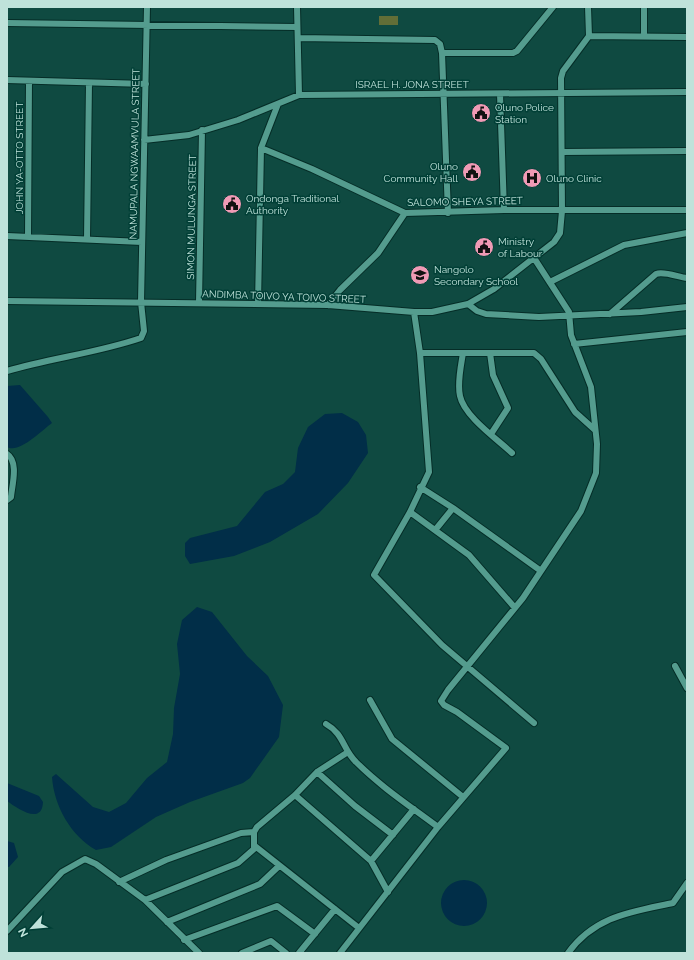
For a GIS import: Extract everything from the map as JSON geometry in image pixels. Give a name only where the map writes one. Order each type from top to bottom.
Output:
[{"type":"street","name":"NAMUPALA NGWAAMVULA STREET","points":[[7,371],[43,361],[117,346],[141,338],[144,331],[141,302],[147,7]]},
{"type":"street","points":[[297,7],[299,95]]},
{"type":"street","points":[[442,53],[517,52],[553,7]]},
{"type":"street","points":[[588,7],[589,36],[687,37]]},
{"type":"street","points":[[644,7],[644,36]]},
{"type":"street","points":[[7,23],[297,27]]},
{"type":"street","name":"ANDIMBA TOIVO YA TOIVO STREET","points":[[7,301],[328,305],[414,312],[432,312],[468,304],[494,289],[558,237],[562,211],[561,93],[563,72],[589,36]]},
{"type":"street","points":[[298,38],[435,40],[440,44],[445,94],[448,212]]},
{"type":"street","points":[[7,80],[146,84]]},
{"type":"street","name":"JOHN YA-OTTO STREET","points":[[28,236],[29,81]]},
{"type":"street","points":[[86,239],[89,83]]},
{"type":"street","name":"ISRAEL H. JONA STREET","points":[[144,140],[174,138],[238,120],[299,95],[687,92]]},
{"type":"street","points":[[500,94],[504,210]]},
{"type":"street","points":[[258,304],[261,148],[278,104]]},
{"type":"street","name":"SIMON MULUNGA STREET","points":[[199,303],[202,130]]},
{"type":"street","name":"SALOMO SHEYA STREET","points":[[261,148],[312,169],[405,214],[504,210],[687,210]]},
{"type":"street","points":[[562,152],[687,151]]},
{"type":"street","points":[[328,305],[340,290],[378,253],[405,214]]},
{"type":"street","points":[[550,282],[624,245],[687,233]]},
{"type":"street","points":[[7,236],[142,242]]},
{"type":"street","points":[[340,953],[438,827],[506,748],[441,701],[466,667],[515,608],[541,571],[584,506],[597,467],[591,387],[570,331],[570,317],[567,307],[534,258]]},
{"type":"street","points":[[610,314],[656,274],[662,273],[687,278]]},
{"type":"street","points":[[468,304],[477,311],[486,314],[539,317],[570,317],[687,307]]},
{"type":"street","points":[[414,312],[420,353],[429,467],[427,477],[420,487],[410,512],[374,576],[390,590],[409,613],[423,623],[466,667],[534,723]]},
{"type":"street","points":[[574,344],[687,332]]},
{"type":"street","points":[[420,353],[490,352],[538,355],[575,412],[595,430]]},
{"type":"street","points":[[490,352],[493,376],[508,408],[491,434]]},
{"type":"street","points":[[463,353],[459,391],[461,401],[468,412],[512,453]]},
{"type":"street","points":[[7,454],[11,457],[14,467],[11,497],[7,500]]},
{"type":"street","points":[[420,487],[453,508],[541,571]]},
{"type":"street","points":[[436,529],[453,508]]},
{"type":"street","points":[[410,512],[436,529],[469,555],[515,608]]},
{"type":"street","points":[[675,666],[687,688]]},
{"type":"street","points":[[370,700],[392,739],[463,797]]},
{"type":"street","points":[[326,724],[337,732],[344,742],[348,752],[356,762],[381,784],[438,827]]},
{"type":"street","points":[[120,882],[166,860],[241,832],[254,832],[317,772],[348,752]]},
{"type":"street","points":[[317,772],[355,806],[393,835]]},
{"type":"street","points":[[295,794],[371,860],[388,892]]},
{"type":"street","points":[[371,860],[414,809]]},
{"type":"street","points":[[254,832],[255,846],[359,928]]},
{"type":"street","points":[[145,900],[238,863],[255,846]]},
{"type":"street","points":[[7,931],[62,872],[85,859],[91,861],[145,900],[184,940],[200,953]]},
{"type":"street","points":[[167,922],[260,884],[279,866]]},
{"type":"street","points":[[568,953],[576,941],[593,927],[623,914],[673,903],[687,883]]},
{"type":"street","points":[[184,940],[277,906],[315,934]]},
{"type":"street","points":[[299,953],[335,909]]},
{"type":"street","points":[[242,953],[271,941],[286,953]]},
{"type":"green space","points":[[379,16],[398,16],[398,25],[379,25]]},
{"type":"water","points":[[20,385],[52,423],[24,445],[12,448],[7,447],[7,386]]},
{"type":"water","points":[[342,413],[358,422],[366,435],[368,453],[348,483],[318,514],[270,542],[234,556],[190,564],[185,556],[185,543],[190,538],[237,526],[265,492],[283,484],[295,472],[298,448],[308,427],[325,414]]},
{"type":"water","points":[[197,607],[212,612],[247,656],[268,676],[283,705],[279,737],[250,778],[243,783],[190,802],[156,817],[111,847],[96,850],[79,837],[65,819],[56,799],[52,777],[56,774],[93,807],[109,812],[126,803],[147,778],[167,762],[173,734],[174,708],[180,674],[177,644],[182,620]]},
{"type":"water","points":[[7,783],[39,796],[43,802],[42,809],[38,813],[28,813],[7,801]]},
{"type":"water","points":[[7,841],[14,843],[18,857],[9,867],[7,867]]},
{"type":"water","points":[[464,880],[477,884],[483,890],[487,903],[483,916],[477,922],[464,926],[451,922],[445,916],[441,903],[445,890],[451,884]]},
{"type":"place","name":"Oluno Police Station","points":[[481,113]]},
{"type":"place","name":"Oluno Community Hall","points":[[472,172]]},
{"type":"place","name":"Oluno Clinic","points":[[532,178]]},
{"type":"place","name":"Ondonga Traditional Authority","points":[[232,204]]},
{"type":"place","name":"Ministry of Labour","points":[[484,247]]},
{"type":"place","name":"Nangolo Secondary School","points":[[420,275]]}]
